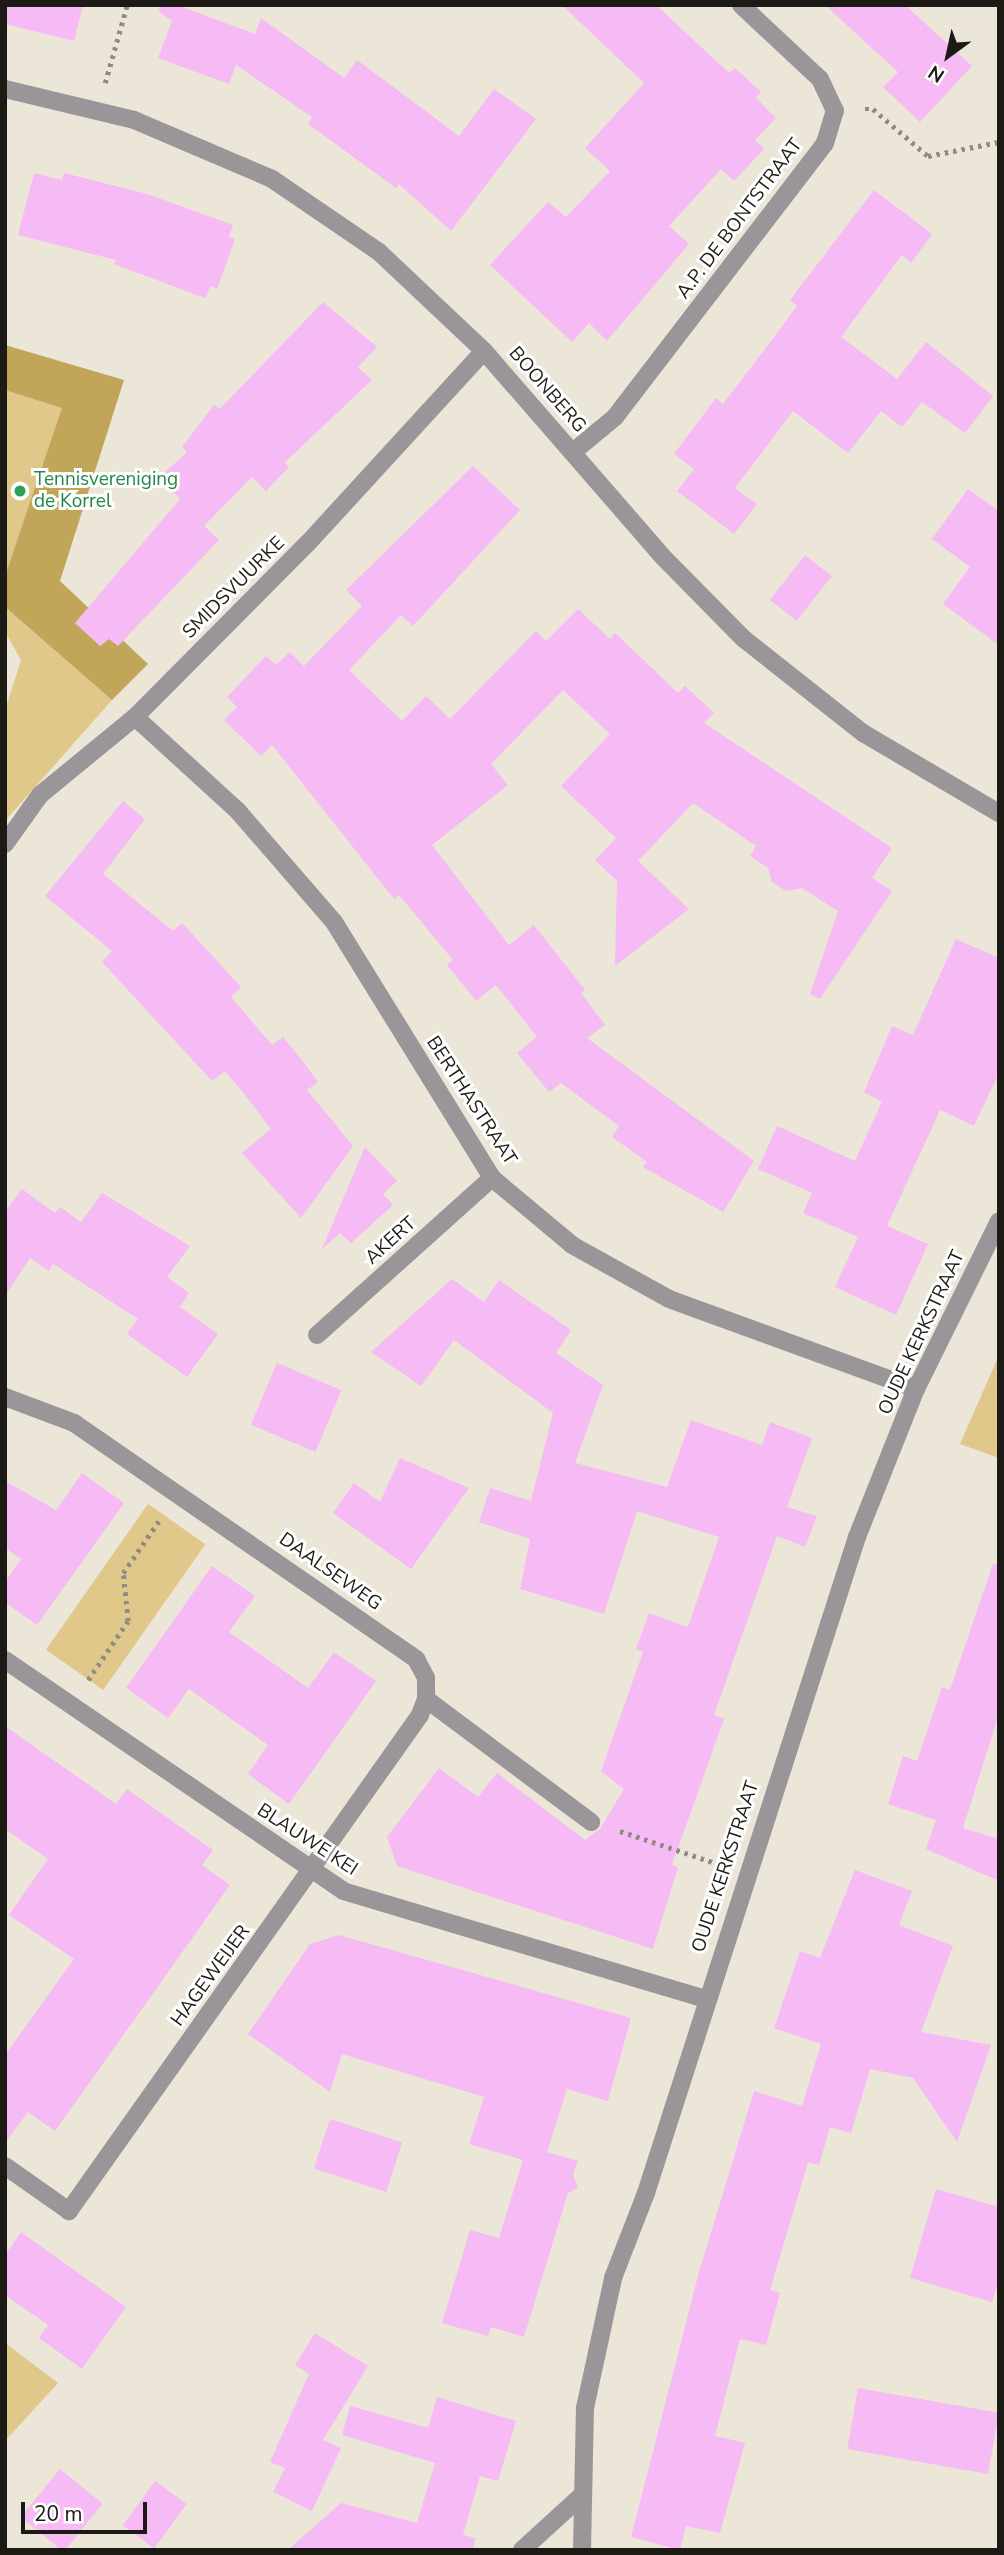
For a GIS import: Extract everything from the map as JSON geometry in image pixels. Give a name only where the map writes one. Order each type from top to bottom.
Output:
[{"type":"street","points":[[741,5],[820,79],[835,111]]},
{"type":"street","name":"BOONBERG","points":[[5,89],[134,120],[272,179],[379,252],[484,351],[663,557],[744,639],[863,733],[999,813]]},
{"type":"street","name":"A.P. DE BONTSTRAAT","points":[[573,452],[615,417],[825,143],[835,111]]},
{"type":"street","name":"SMIDSVUURKE","points":[[5,844],[40,795],[135,717],[308,543],[484,351]]},
{"type":"street","name":"BERTHASTRAAT","points":[[135,717],[237,810],[334,922],[492,1178],[572,1245],[669,1299],[916,1389]]},
{"type":"street","name":"AKERT","points":[[317,1335],[492,1178]]},
{"type":"street","name":"OUDE KERKSTRAAT","points":[[582,2550],[580,2497],[593,2352],[745,1873],[857,1537],[916,1389],[999,1222]]},
{"type":"street","name":"DAALSEWEG","points":[[5,1397],[74,1423],[416,1659],[426,1678],[426,1699]]},
{"type":"street","name":"BLAUWE KEI","points":[[5,1660],[343,1891],[705,2000]]},
{"type":"street","points":[[426,1699],[592,1822]]},
{"type":"street","name":"HAGEWEIJER","points":[[5,2166],[69,2211],[311,1871],[426,1699]]},
{"type":"street","points":[[522,2550],[580,2497]]},
{"type":"path","points":[[98,111],[127,5]]},
{"type":"path","points":[[835,111],[873,109],[928,156],[999,142]]},
{"type":"path","points":[[71,1705],[128,1621],[123,1573],[178,1494]]},
{"type":"path","points":[[592,1822],[745,1873]]},
{"type":"shaded area","points":[[5,345],[124,380],[60,581],[148,664],[112,700],[5,607],[5,576],[62,408],[5,390]]},
{"type":"shaded area","name":"Tennisvereniging de Korrel","points":[[5,390],[63,407],[5,576]]},
{"type":"shaded area","points":[[5,607],[112,700],[5,821],[5,710],[21,660],[5,632]]},
{"type":"shaded area","points":[[999,1355],[999,1458],[960,1444]]},
{"type":"shaded area","points":[[148,1504],[205,1544],[103,1690],[46,1650]]},
{"type":"shaded area","points":[[5,2343],[58,2383],[5,2441]]},
{"type":"building","points":[[5,5],[83,5],[74,41],[5,24]]},
{"type":"building","points":[[161,5],[177,5],[255,34],[261,18],[344,78],[357,60],[459,136],[494,89],[536,119],[451,231],[399,184],[396,188],[308,124],[312,117],[236,65],[229,84],[158,58],[172,21],[158,11]]},
{"type":"building","points":[[562,5],[656,5],[729,73],[735,68],[761,92],[756,98],[776,118],[755,140],[764,149],[734,181],[721,169],[669,226],[689,244],[607,341],[589,323],[572,342],[490,265],[548,202],[566,217],[610,171],[585,148],[644,83]]},
{"type":"building","points":[[825,5],[905,5],[972,66],[920,122],[883,87],[898,72]]},
{"type":"building","points":[[34,173],[62,180],[64,173],[147,194],[233,225],[229,237],[235,239],[217,289],[211,286],[205,298],[114,264],[116,260],[18,235]]},
{"type":"building","points":[[874,190],[932,234],[911,263],[902,255],[841,337],[897,379],[926,342],[993,396],[965,433],[922,402],[902,427],[881,411],[848,453],[793,411],[735,488],[757,504],[734,534],[677,491],[694,469],[674,454],[716,398],[723,404],[778,332],[797,306],[790,300]]},
{"type":"building","points":[[323,302],[377,347],[358,367],[372,380],[284,463],[289,467],[266,491],[252,477],[204,526],[219,540],[118,646],[109,639],[100,646],[75,623],[180,499],[159,478],[187,452],[182,447],[214,405],[220,409]]},
{"type":"building","points":[[473,466],[520,510],[413,626],[401,615],[349,670],[402,721],[426,696],[450,719],[536,631],[546,641],[578,609],[610,639],[615,633],[678,693],[685,686],[714,713],[704,723],[892,848],[872,878],[892,891],[820,999],[810,994],[838,911],[802,888],[786,891],[772,882],[768,868],[750,856],[756,846],[693,803],[638,861],[689,909],[615,966],[617,881],[595,860],[616,838],[561,786],[610,734],[563,690],[491,764],[508,785],[432,845],[509,945],[534,925],[585,990],[581,993],[605,1025],[587,1038],[754,1161],[723,1212],[643,1167],[647,1162],[612,1137],[619,1126],[561,1083],[549,1092],[517,1053],[537,1037],[496,985],[476,1001],[447,965],[453,960],[399,895],[394,899],[272,745],[261,756],[224,720],[237,707],[227,697],[266,656],[276,665],[290,652],[304,666],[362,606],[346,590]]},
{"type":"building","points":[[968,489],[999,511],[999,645],[943,604],[970,567],[932,539]]},
{"type":"building","points":[[805,555],[832,576],[797,621],[770,600]]},
{"type":"building","points":[[123,801],[145,819],[103,874],[173,931],[182,923],[241,987],[231,997],[272,1045],[283,1037],[318,1082],[307,1090],[353,1146],[301,1218],[242,1153],[271,1129],[249,1100],[225,1071],[212,1081],[102,962],[112,951],[45,896]]},
{"type":"building","points":[[956,939],[999,958],[999,1073],[974,1126],[940,1110],[887,1226],[928,1244],[896,1315],[835,1287],[858,1237],[803,1213],[812,1193],[758,1169],[777,1126],[855,1161],[882,1102],[864,1092],[892,1026],[913,1035]]},
{"type":"building","points":[[365,1147],[397,1181],[383,1194],[393,1205],[351,1243],[340,1233],[322,1249]]},
{"type":"building","points":[[22,1189],[55,1213],[60,1207],[81,1222],[102,1193],[190,1246],[167,1277],[189,1293],[180,1307],[218,1334],[187,1377],[127,1334],[138,1319],[53,1264],[49,1271],[30,1258],[5,1296],[5,1212]]},
{"type":"building","points":[[452,1279],[484,1302],[499,1280],[571,1330],[556,1353],[603,1385],[575,1463],[667,1487],[691,1420],[762,1445],[770,1422],[812,1438],[787,1507],[817,1516],[805,1547],[777,1536],[714,1715],[724,1719],[672,1865],[678,1867],[653,1949],[397,1866],[387,1837],[439,1768],[478,1797],[497,1773],[585,1840],[600,1829],[624,1789],[601,1771],[643,1652],[636,1649],[649,1613],[688,1627],[719,1537],[637,1511],[604,1614],[520,1589],[530,1539],[479,1522],[490,1488],[531,1501],[553,1413],[454,1340],[421,1386],[371,1352]]},
{"type":"building","points":[[277,1363],[341,1390],[315,1452],[251,1425]]},
{"type":"building","points":[[400,1458],[469,1488],[411,1569],[333,1513],[354,1483],[380,1502]]},
{"type":"building","points":[[82,1473],[124,1503],[37,1625],[5,1602],[5,1582],[21,1559],[5,1548],[5,1481],[56,1510]]},
{"type":"building","points":[[993,1564],[999,1565],[999,1714],[963,1828],[999,1839],[999,1881],[926,1849],[936,1820],[888,1804],[903,1756],[917,1761],[942,1687],[950,1690]]},
{"type":"building","points":[[212,1566],[255,1596],[229,1632],[308,1688],[334,1652],[376,1681],[289,1804],[248,1774],[268,1745],[189,1689],[168,1718],[126,1688]]},
{"type":"building","points":[[5,1726],[116,1804],[127,1789],[213,1850],[202,1865],[230,1885],[55,2131],[28,2112],[5,2143],[5,2055],[74,1959],[9,1915],[48,1859],[5,1829]]},
{"type":"building","points":[[855,1870],[912,1891],[899,1925],[953,1946],[921,2032],[991,2045],[957,2142],[913,2078],[870,2069],[851,2133],[830,2127],[819,2165],[808,2162],[770,2290],[780,2293],[766,2345],[740,2339],[715,2436],[745,2443],[720,2533],[686,2526],[680,2550],[631,2537],[699,2272],[754,2091],[802,2106],[821,2044],[774,2028],[800,1951],[820,1958]]},
{"type":"building","points":[[339,1935],[631,2018],[608,2101],[567,2089],[547,2152],[578,2161],[573,2175],[578,2188],[568,2193],[524,2337],[491,2327],[488,2336],[442,2323],[470,2230],[499,2238],[523,2160],[469,2144],[484,2097],[342,2054],[330,2092],[248,2034],[310,1944]]},
{"type":"building","points":[[330,2119],[402,2142],[386,2192],[314,2168]]},
{"type":"building","points":[[936,2189],[999,2207],[999,2279],[992,2302],[910,2278]]},
{"type":"building","points":[[21,2232],[126,2307],[82,2369],[39,2338],[48,2325],[5,2295],[5,2255]]},
{"type":"building","points":[[315,2333],[368,2366],[323,2440],[341,2448],[312,2511],[273,2492],[285,2468],[270,2462],[309,2374],[295,2365]]},
{"type":"building","points":[[858,2388],[999,2413],[988,2474],[847,2449]]},
{"type":"building","points":[[437,2397],[516,2421],[498,2481],[480,2476],[463,2535],[475,2538],[473,2550],[288,2550],[341,2503],[417,2523],[435,2463],[342,2435],[350,2406],[428,2428]]},
{"type":"building","points":[[60,2469],[103,2504],[65,2550],[62,2550],[21,2517]]},
{"type":"building","points":[[155,2481],[187,2504],[154,2548],[123,2525]]},
{"type":"place","name":"Tennisvereniging de Korrel","points":[[20,491]]}]
